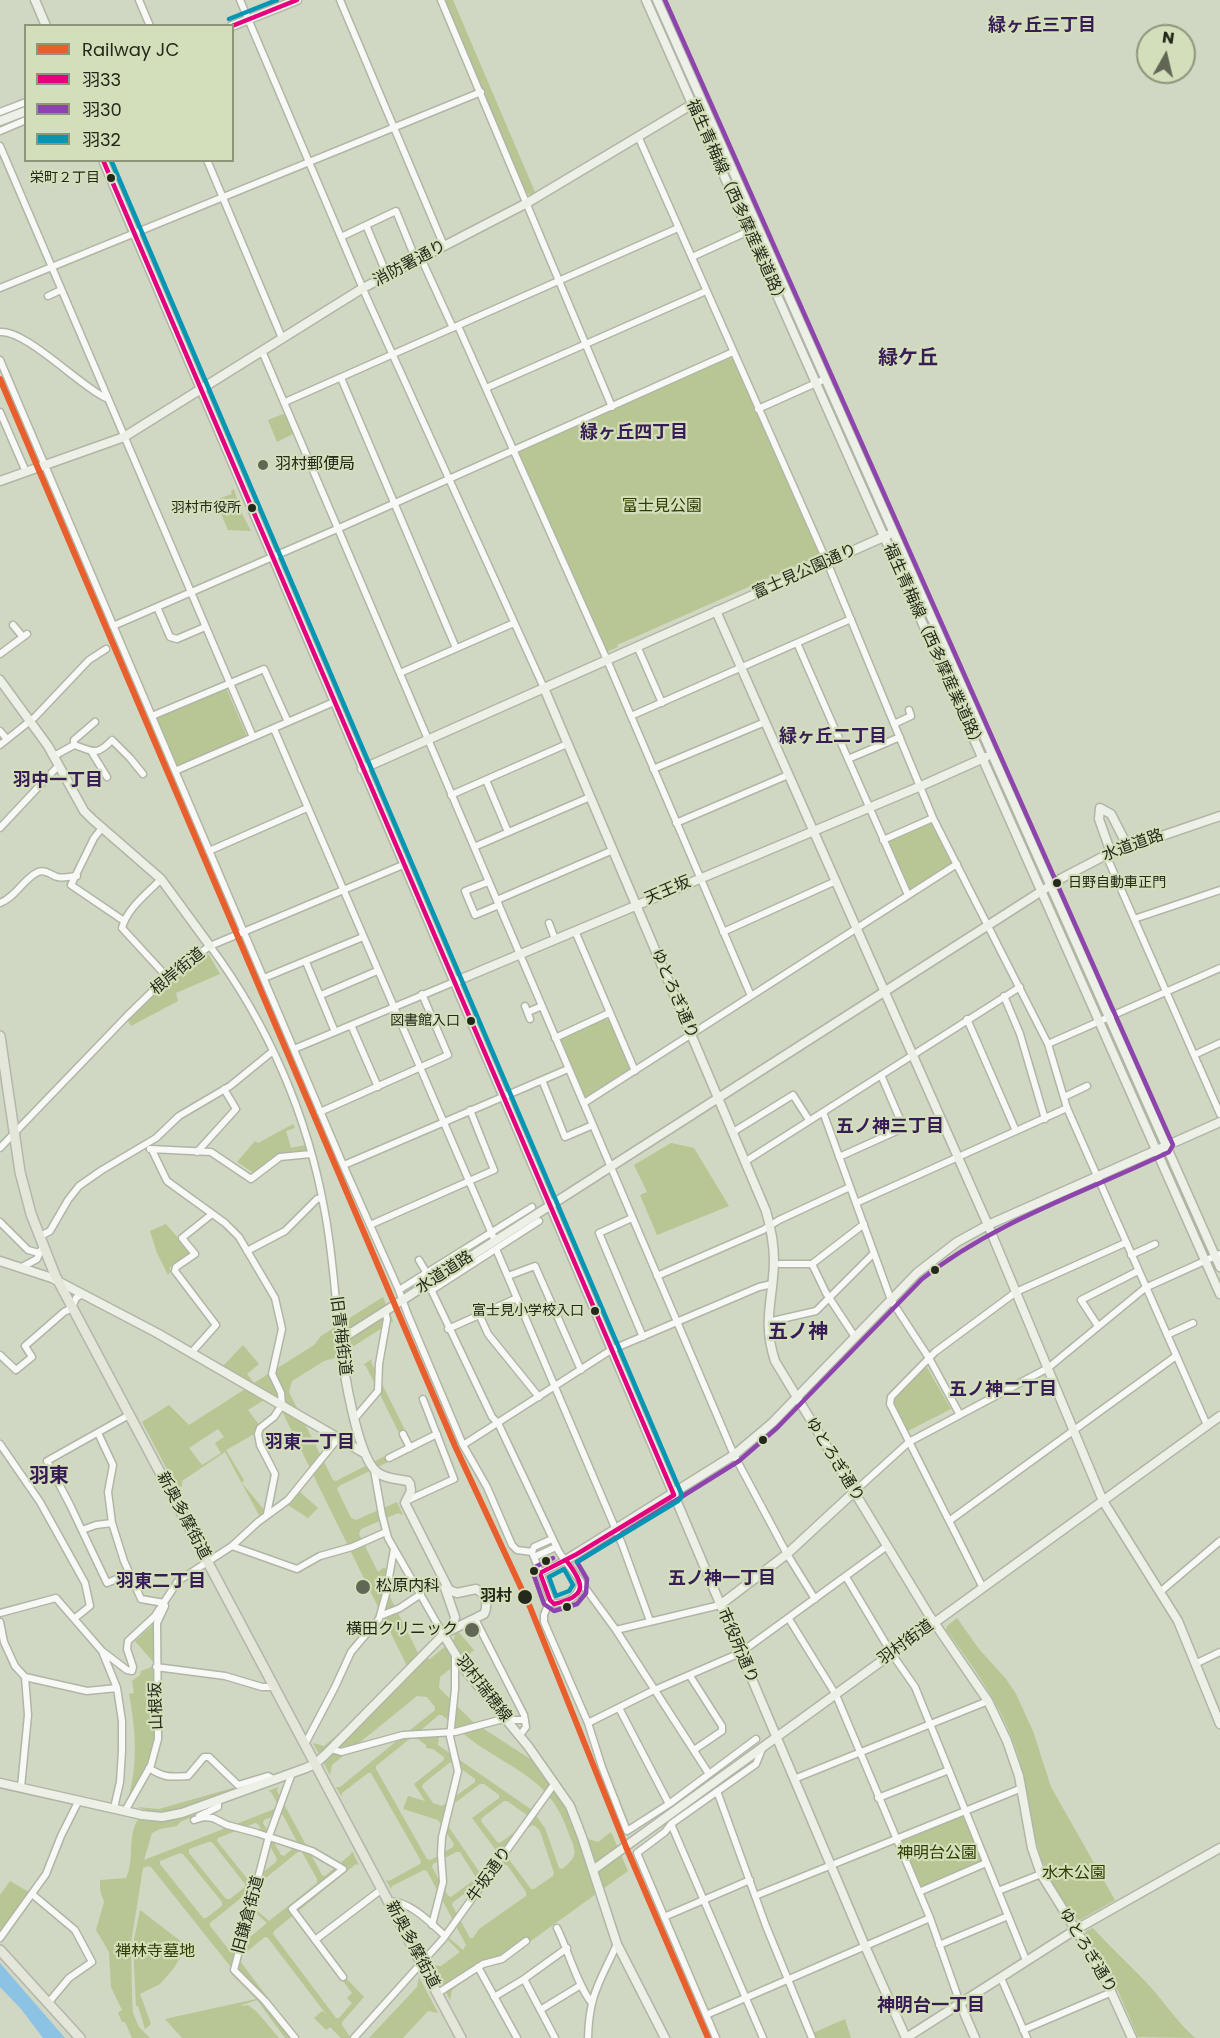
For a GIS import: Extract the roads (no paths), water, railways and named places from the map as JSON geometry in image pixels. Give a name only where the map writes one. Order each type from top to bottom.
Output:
[{"type":"main road","name":"新奥多摩街道","points":[[0,1036],[20,1172],[40,1245],[461,2038]]},
{"type":"main road","points":[[0,1950],[80,2038]]},
{"type":"street","points":[[35,0],[45,24]]},
{"type":"street","points":[[139,0],[149,24]]},
{"type":"street","points":[[240,0],[363,288],[544,688]]},
{"type":"street","points":[[234,25],[297,0]]},
{"type":"street","points":[[340,0],[444,246]]},
{"type":"street","points":[[441,0],[612,407]]},
{"type":"street","name":"福生青梅線（西多摩産業道路）","points":[[646,0],[692,104],[825,379],[1217,1255],[1220,1268]]},
{"type":"street","name":"福生青梅線（西多摩産業道路）","points":[[657,0],[702,100],[816,383],[1220,1294]]},
{"type":"street","points":[[0,288],[481,92]]},
{"type":"street","name":"消防署通り","points":[[0,481],[124,437],[363,288],[527,203],[702,100]]},
{"type":"street","points":[[0,112],[24,103]]},
{"type":"street","points":[[0,121],[24,112]]},
{"type":"street","points":[[0,131],[24,121]]},
{"type":"street","points":[[638,136],[827,562],[933,818],[1048,1044],[1067,1108],[1207,1425]]},
{"type":"street","points":[[0,146],[252,737]]},
{"type":"street","name":"市役所通り","points":[[104,162],[906,2038]]},
{"type":"street","points":[[208,162],[282,338]]},
{"type":"street","points":[[341,237],[396,212],[418,259],[486,388],[607,660],[751,996]]},
{"type":"street","points":[[366,225],[387,275]]},
{"type":"street","points":[[285,402],[678,228]]},
{"type":"street","points":[[692,257],[754,229]]},
{"type":"street","points":[[48,296],[61,291]]},
{"type":"street","points":[[486,388],[706,291]]},
{"type":"street","points":[[0,332],[6,331],[14,334],[53,359],[96,394],[107,399]]},
{"type":"street","points":[[262,351],[734,1455],[787,1554],[815,1599]]},
{"type":"street","points":[[113,626],[338,529],[734,352]]},
{"type":"street","points":[[0,360],[320,1112],[399,1290],[463,1445],[487,1486],[512,1545],[517,1550],[533,1555],[556,1547]]},
{"type":"street","points":[[341,378],[456,648]]},
{"type":"street","points":[[758,409],[825,379]]},
{"type":"street","points":[[1,416],[26,472]]},
{"type":"street","name":"富士見公園通り","points":[[362,769],[893,532]]},
{"type":"street","points":[[157,607],[170,637],[177,639],[205,627]]},
{"type":"street","points":[[716,611],[988,1225],[1103,1501],[1178,1621],[1220,1724]]},
{"type":"street","points":[[631,716],[851,619]]},
{"type":"street","points":[[400,673],[514,623]]},
{"type":"street","points":[[0,654],[25,635],[13,625]]},
{"type":"street","points":[[797,643],[908,895]]},
{"type":"street","points":[[637,646],[662,702]]},
{"type":"street","points":[[0,745],[50,702],[90,660],[106,649]]},
{"type":"street","points":[[152,716],[264,669],[288,722]]},
{"type":"street","points":[[1,685],[54,756],[77,801],[92,819],[161,879],[210,946]]},
{"type":"street","name":"ゆとろぎ通り","points":[[544,688],[766,1211],[774,1254],[767,1322],[768,1338],[775,1361],[934,1623],[988,1701],[1007,1741],[1022,1788],[1032,1848],[1041,1874],[1102,1972],[1132,2038]]},
{"type":"street","points":[[175,771],[334,702]]},
{"type":"street","points":[[894,724],[911,716],[909,710]]},
{"type":"street","points":[[54,756],[74,744],[74,740],[95,722]]},
{"type":"street","points":[[653,769],[765,722]]},
{"type":"street","points":[[274,729],[616,1530],[650,1621]]},
{"type":"street","points":[[0,731],[6,738]]},
{"type":"street","points":[[848,759],[900,738]]},
{"type":"street","points":[[91,752],[103,750],[112,740],[143,774]]},
{"type":"street","points":[[74,744],[91,752],[107,777]]},
{"type":"street","points":[[451,795],[567,744]]},
{"type":"street","name":"天王坂","points":[[454,982],[992,754]]},
{"type":"street","points":[[0,828],[59,765]]},
{"type":"street","points":[[676,823],[788,776]]},
{"type":"street","points":[[486,780],[508,832]]},
{"type":"street","points":[[474,847],[590,798]]},
{"type":"street","points":[[209,851],[307,808]]},
{"type":"street","points":[[1128,847],[1111,814],[1100,808],[1099,819],[1108,854],[1134,919],[1220,1113]]},
{"type":"street","name":"水道道路","points":[[340,1340],[403,1300],[430,1287],[494,1241],[1051,885],[1108,854],[1220,816]]},
{"type":"street","points":[[883,840],[933,818]]},
{"type":"street","points":[[102,828],[94,838],[71,885],[124,921]]},
{"type":"street","points":[[488,882],[465,891],[475,915],[498,902],[613,850]]},
{"type":"street","points":[[584,1103],[957,864]]},
{"type":"street","name":"根岸街道","points":[[0,1148],[167,977],[210,946],[403,865]]},
{"type":"street","points":[[0,903],[13,896],[25,882],[39,872],[44,871],[59,878],[76,876]]},
{"type":"street","points":[[161,879],[135,906],[124,921],[122,928],[167,977]]},
{"type":"street","points":[[723,932],[836,881]]},
{"type":"street","points":[[1134,919],[1220,890]]},
{"type":"street","points":[[549,923],[555,939]]},
{"type":"street","points":[[575,931],[635,1071]]},
{"type":"street","points":[[264,978],[363,937]]},
{"type":"street","name":"旧青梅街道","points":[[210,946],[244,995],[273,1051],[299,1112],[327,1221],[346,1386],[364,1453],[374,1470]]},
{"type":"street","points":[[306,962],[335,1032]]},
{"type":"street","points":[[1048,1044],[1220,968]]},
{"type":"street","points":[[321,995],[377,971]]},
{"type":"street","points":[[294,1049],[454,982]]},
{"type":"street","points":[[746,1161],[1020,987]]},
{"type":"street","points":[[320,1112],[448,1055],[422,994]]},
{"type":"street","points":[[1004,996],[1020,1034],[1045,1119]]},
{"type":"street","points":[[528,1013],[542,1006]]},
{"type":"street","points":[[555,1038],[609,1013]]},
{"type":"street","points":[[967,1019],[1016,1131]]},
{"type":"street","points":[[351,1025],[378,1087]]},
{"type":"street","points":[[1194,1055],[1220,1043]]},
{"type":"street","points":[[22,1267],[32,1262],[40,1245],[79,1186],[156,1138],[179,1116],[224,1089],[273,1051]]},
{"type":"street","points":[[344,1165],[568,1069]]},
{"type":"street","points":[[839,1157],[899,1130],[902,1124],[881,1075]]},
{"type":"street","points":[[542,1080],[565,1137],[592,1125]]},
{"type":"street","points":[[1064,1097],[1087,1086]]},
{"type":"street","points":[[197,1152],[237,1109],[224,1089]]},
{"type":"street","points":[[733,1132],[793,1095],[809,1120]]},
{"type":"street","points":[[856,1203],[1067,1108]]},
{"type":"street","points":[[370,1225],[494,1170],[470,1110]]},
{"type":"street","points":[[823,1112],[891,1299],[929,1358],[960,1415]]},
{"type":"street","points":[[540,1573],[566,1560],[674,1495],[734,1455],[771,1424],[891,1299],[933,1260],[957,1242],[988,1225],[1220,1122]]},
{"type":"street","points":[[143,1145],[152,1150],[211,1152],[251,1179],[280,1157],[310,1154]]},
{"type":"street","points":[[152,1150],[166,1181],[225,1223],[239,1237],[277,1303],[282,1332],[272,1374],[281,1393],[282,1405],[274,1417],[260,1428],[258,1434],[260,1445],[275,1474],[267,1514]]},
{"type":"street","points":[[657,1275],[763,1230],[850,1187]]},
{"type":"street","points":[[247,1251],[282,1233],[317,1199],[322,1198]]},
{"type":"street","points":[[494,1241],[532,1207]]},
{"type":"street","points":[[192,1352],[216,1325],[175,1271],[176,1267],[195,1254],[182,1238],[212,1214]]},
{"type":"street","points":[[632,1218],[599,1233],[643,1337]]},
{"type":"street","points":[[399,1290],[426,1272],[539,1221]]},
{"type":"street","points":[[0,1222],[28,1250],[40,1245]]},
{"type":"street","points":[[780,1264],[812,1264],[864,1224]]},
{"type":"street","points":[[983,1588],[890,1404],[891,1397],[929,1358],[1016,1292],[1125,1243]]},
{"type":"street","points":[[1131,1255],[1155,1244]]},
{"type":"street","points":[[767,1322],[816,1311],[874,1253]]},
{"type":"street","points":[[616,1630],[720,1605],[787,1554],[909,1442],[1048,1368],[1145,1288],[1217,1255]]},
{"type":"street","points":[[419,1260],[426,1272]]},
{"type":"street","points":[[0,1261],[58,1281],[192,1352],[364,1453]]},
{"type":"street","points":[[812,1264],[829,1298],[855,1337]]},
{"type":"street","points":[[508,1276],[535,1266],[581,1370]]},
{"type":"street","points":[[1098,1326],[1082,1300],[1138,1271]]},
{"type":"street","points":[[463,1445],[611,1350],[759,1287],[772,1284]]},
{"type":"street","points":[[430,1287],[448,1329],[492,1418],[498,1424],[556,1547],[616,1630],[709,1774]]},
{"type":"street","points":[[0,1355],[16,1370],[32,1357],[25,1346],[64,1312],[72,1308],[76,1298],[82,1294]]},
{"type":"street","points":[[448,1329],[516,1298]]},
{"type":"street","points":[[355,1418],[378,1391],[379,1364],[387,1319],[385,1311]]},
{"type":"street","points":[[478,1314],[488,1334],[539,1397]]},
{"type":"street","points":[[1167,1335],[1193,1323]]},
{"type":"street","points":[[949,1521],[1176,1356]]},
{"type":"street","points":[[406,1501],[454,1479],[423,1399]]},
{"type":"street","points":[[129,1415],[47,1461],[107,1583],[129,1574]]},
{"type":"street","name":"羽村街道","points":[[593,1870],[1220,1416]]},
{"type":"street","points":[[0,1613],[56,1598],[102,1651],[132,1671],[128,1641],[155,1616],[178,1581],[232,1546],[267,1514],[292,1496],[335,1442],[358,1430]]},
{"type":"street","points":[[98,1433],[114,1468],[108,1492],[112,1523],[129,1574],[141,1599],[164,1603]]},
{"type":"street","points":[[403,1434],[410,1448]]},
{"type":"street","points":[[389,1458],[437,1434]]},
{"type":"street","points":[[0,1444],[39,1500],[85,1583],[90,1606],[75,1618]]},
{"type":"street","points":[[0,1783],[162,1817],[190,1811],[315,1764],[454,1624],[455,1617],[444,1583],[405,1503],[411,1487],[408,1481],[382,1476],[374,1470]]},
{"type":"street","points":[[374,1470],[386,1532],[443,1634]]},
{"type":"street","points":[[82,1530],[112,1523]]},
{"type":"street","points":[[232,1546],[297,1569],[320,1556],[352,1547],[386,1532]]},
{"type":"street","points":[[552,1539],[534,1547],[533,1555],[552,1603],[558,1604],[582,1594],[593,1596]]},
{"type":"street","points":[[1160,1592],[1220,1541]]},
{"type":"street","points":[[588,1723],[655,1690],[740,1653],[887,1546]]},
{"type":"street","points":[[305,1744],[351,1652],[380,1616],[394,1549]]},
{"type":"street","points":[[846,1577],[892,1654],[915,1687],[1026,1960]]},
{"type":"street","points":[[576,1596],[580,1588],[580,1580]]},
{"type":"street","points":[[443,1634],[475,1619],[485,1611],[486,1603],[479,1590],[472,1588],[453,1592],[444,1583]]},
{"type":"street","points":[[452,1607],[454,1599],[460,1592]]},
{"type":"street","points":[[380,1616],[400,1608],[421,1594]]},
{"type":"street","points":[[550,1600],[544,1615],[544,1622],[588,1723],[627,1831],[669,1804],[756,1739]]},
{"type":"street","name":"山根坂","points":[[127,1808],[149,1768],[159,1731],[156,1667],[157,1623],[164,1609],[164,1603]]},
{"type":"street","points":[[789,1618],[836,1695],[930,1918],[975,2038]]},
{"type":"street","points":[[475,1619],[525,1720],[525,1729],[520,1735]]},
{"type":"street","points":[[0,1622],[4,1642],[15,1666],[25,1677],[87,1691],[117,1688]]},
{"type":"street","name":"羽村瑞穂線","points":[[443,1634],[469,1676],[520,1735],[555,1783],[576,1819],[617,1944],[665,2038]]},
{"type":"street","points":[[102,1651],[117,1688],[122,1721],[120,1782],[114,1808]]},
{"type":"street","points":[[1195,1664],[1220,1652]]},
{"type":"street","points":[[432,1925],[443,1882],[442,1837],[456,1787],[458,1771],[452,1750],[451,1732],[455,1654]]},
{"type":"street","points":[[156,1667],[225,1676],[262,1687],[274,1687]]},
{"type":"street","points":[[690,1676],[722,1726],[722,1731],[694,1750]]},
{"type":"street","points":[[21,1787],[23,1748],[28,1719],[25,1677]]},
{"type":"street","points":[[794,1779],[988,1701]]},
{"type":"street","points":[[619,1708],[669,1804]]},
{"type":"street","points":[[331,1749],[341,1752],[397,1737],[451,1732],[498,1720],[508,1722],[525,1720]]},
{"type":"street","points":[[716,2038],[637,1852],[665,1832],[671,1824],[756,1764],[762,1748]]},
{"type":"street","points":[[149,1768],[160,1776],[188,1776],[204,1757],[209,1757],[238,1785],[268,1776],[275,1780]]},
{"type":"street","points":[[878,1798],[949,1770]]},
{"type":"street","name":"旧鎌倉街道","points":[[292,1773],[269,1836],[234,1970],[265,2001],[295,2038]]},
{"type":"street","name":"牛坂通り","points":[[354,2038],[445,1936],[555,1783]]},
{"type":"street","points":[[755,1896],[1022,1788]]},
{"type":"street","points":[[717,1791],[755,1896],[812,2038]]},
{"type":"street","points":[[0,1938],[46,1874],[79,1800]]},
{"type":"street","points":[[218,1801],[218,1807],[201,1814],[194,1820],[204,1817],[213,1818],[227,1825],[269,1836],[318,1854],[342,1869],[292,1909],[343,1977]]},
{"type":"street","points":[[671,1824],[763,2038]]},
{"type":"street","points":[[906,2038],[1075,1930],[1220,1848]]},
{"type":"street","points":[[919,1892],[986,1863]]},
{"type":"street","points":[[998,1891],[1041,1874]]},
{"type":"street","points":[[664,1917],[750,1880]]},
{"type":"street","points":[[315,1940],[381,1888]]},
{"type":"street","points":[[32,1894],[75,1930],[92,1962],[69,1978],[49,2002]]},
{"type":"street","points":[[388,1901],[401,1903],[445,1936]]},
{"type":"street","points":[[939,1945],[1008,1916]]},
{"type":"street","points":[[706,2015],[930,1918]]},
{"type":"street","points":[[557,1928],[585,1995],[591,2002]]},
{"type":"street","points":[[438,1994],[478,1967],[502,1959],[525,1941]]},
{"type":"street","points":[[588,2038],[591,2002],[595,1988],[617,1944]]},
{"type":"street","points":[[494,1997],[567,1948]]},
{"type":"street","points":[[478,1967],[516,2038]]},
{"type":"street","points":[[1001,1978],[1027,2038]]},
{"type":"street","points":[[524,1979],[555,2038]]},
{"type":"street","points":[[540,2010],[581,1984]]},
{"type":"street","points":[[1023,2030],[1112,1992]]},
{"type":"water","points":[[0,1963],[65,2038],[43,2038],[21,2009],[0,1987]]},
{"type":"rail line","name":"JC","points":[[0,379],[455,1446],[530,1607],[626,1847],[708,2038]]},
{"type":"place","name":"栄町２丁目","points":[[111,178]]},
{"type":"place","name":"羽村郵便局","points":[[263,465]]},
{"type":"place","name":"羽村市役所","points":[[252,508]]},
{"type":"place","name":"日野自動車正門","points":[[1057,883]]},
{"type":"place","name":"図書館入口","points":[[471,1021]]},
{"type":"place","name":"富士見小学校入口","points":[[595,1311]]},
{"type":"place","name":"松原内科","points":[[363,1587]]},
{"type":"place","name":"羽村","points":[[525,1597]]},
{"type":"place","name":"横田クリニック","points":[[472,1630]]},
{"type":"district","name":"緑ヶ丘三丁目","points":[[1042,26]]},
{"type":"district","name":"緑ケ丘","points":[[908,359]]},
{"type":"district","name":"緑ヶ丘四丁目","points":[[634,433]]},
{"type":"district","name":"緑ヶ丘二丁目","points":[[833,737]]},
{"type":"district","name":"羽中一丁目","points":[[58,781]]},
{"type":"district","name":"五ノ神三丁目","points":[[890,1127]]},
{"type":"district","name":"五ノ神","points":[[798,1333]]},
{"type":"district","name":"五ノ神二丁目","points":[[1003,1390]]},
{"type":"district","name":"羽東一丁目","points":[[310,1443]]},
{"type":"district","name":"羽東","points":[[49,1477]]},
{"type":"district","name":"五ノ神一丁目","points":[[722,1579]]},
{"type":"district","name":"羽東二丁目","points":[[161,1582]]},
{"type":"district","name":"神明台一丁目","points":[[931,2006]]},
{"type":"park label","name":"富士見公園","points":[[662,507]]},
{"type":"park label","name":"神明台公園","points":[[937,1854]]},
{"type":"park label","name":"水木公園","points":[[1074,1874]]},
{"type":"park label","name":"禅林寺墓地","points":[[155,1952]]}]
